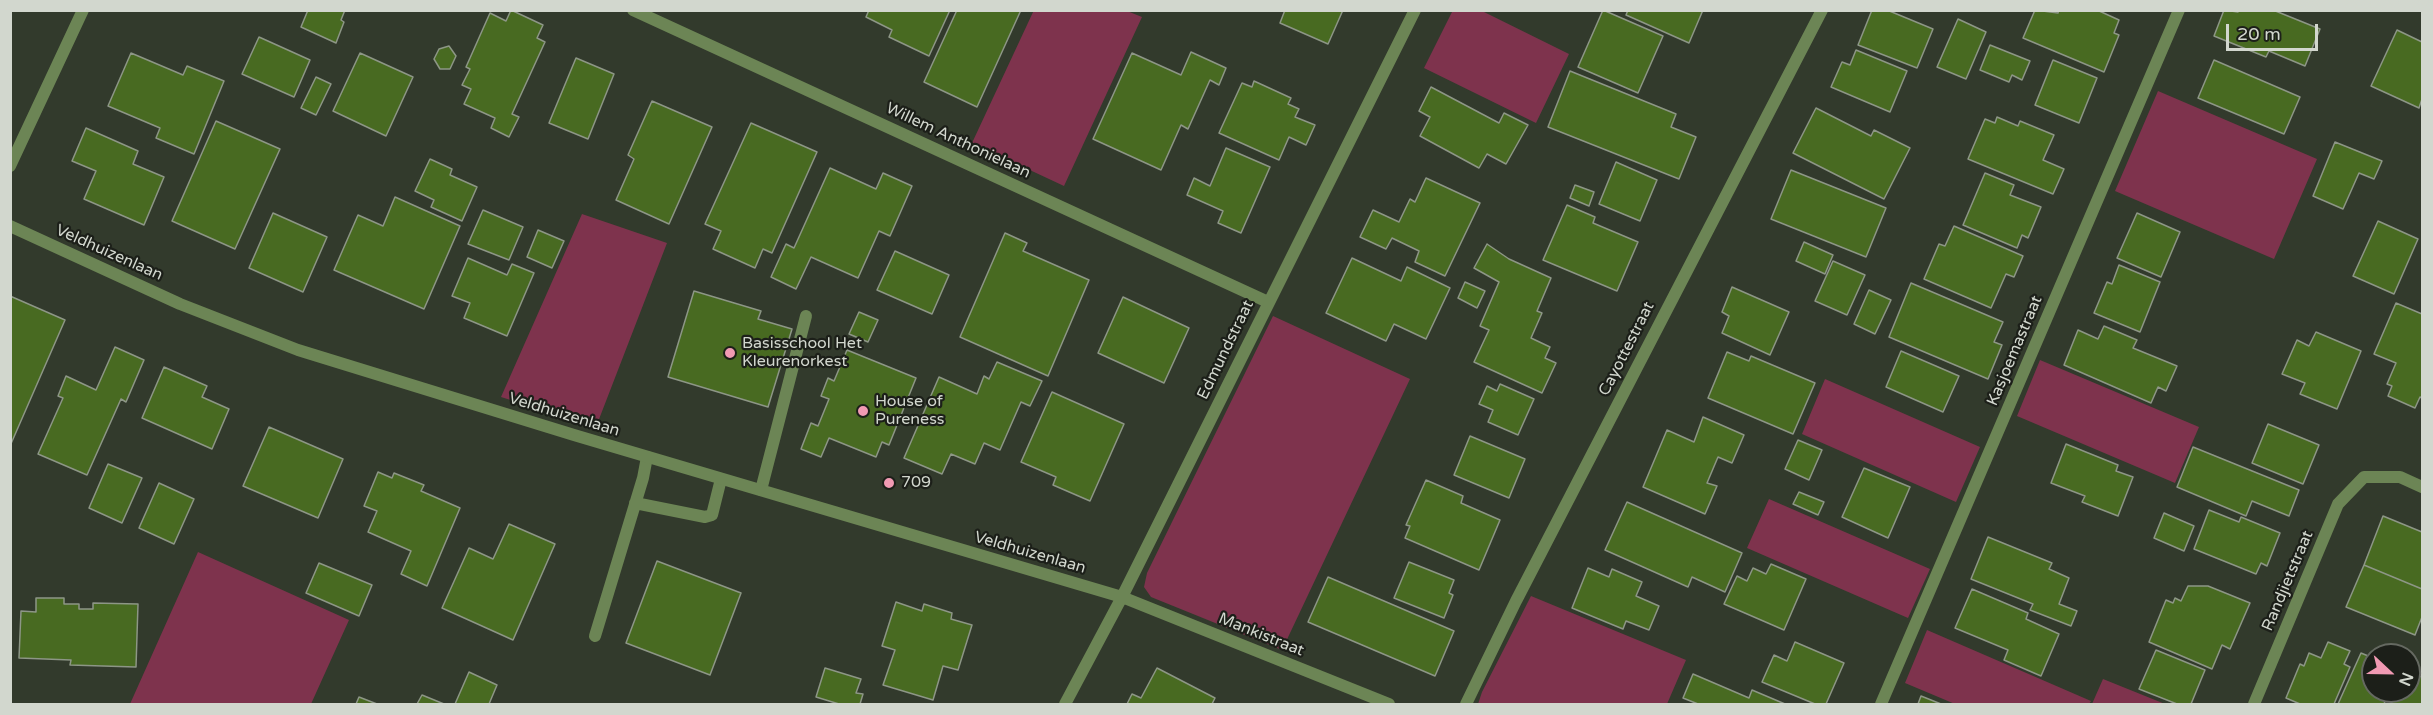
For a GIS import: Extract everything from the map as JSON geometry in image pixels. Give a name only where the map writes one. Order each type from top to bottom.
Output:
[{"type":"street","points":[[10,166],[83,10]]},
{"type":"street","name":"Willem Anthonielaan","points":[[633,10],[1268,303]]},
{"type":"street","name":"Edmundstraat","points":[[1065,705],[1122,597],[1415,10]]},
{"type":"street","name":"Cayottestraat","points":[[1466,705],[1527,580],[1822,10]]},
{"type":"street","name":"Kasjoemastraat","points":[[1881,705],[2180,10]]},
{"type":"street","name":"Veldhuizenlaan","points":[[10,226],[180,304],[298,350],[647,457],[1122,597]]},
{"type":"street","points":[[761,490],[806,316]]},
{"type":"street","points":[[596,636],[647,457]]},
{"type":"street","name":"Randjietstraat","points":[[2254,705],[2338,504],[2364,477],[2400,477],[2422,487]]},
{"type":"street","points":[[635,503],[705,517],[712,514],[721,478]]},
{"type":"street","name":"Mankistraat","points":[[1122,597],[1389,705]]},
{"type":"shaded area","points":[[1034,10],[1127,11],[1142,17],[1064,186],[972,143]]},
{"type":"shaded area","points":[[1453,10],[1482,11],[1569,54],[1536,123],[1424,68]]},
{"type":"shaded area","points":[[2158,91],[2317,159],[2274,259],[2115,191]]},
{"type":"shaded area","points":[[582,214],[667,243],[596,427],[501,397]]},
{"type":"shaded area","points":[[1273,316],[1410,379],[1282,650],[1151,597],[1144,587],[1147,573]]},
{"type":"shaded area","points":[[2040,360],[2199,427],[2175,483],[2017,416]]},
{"type":"shaded area","points":[[1825,379],[1980,447],[1956,502],[1802,434]]},
{"type":"shaded area","points":[[1769,499],[1930,569],[1908,618],[1747,548]]},
{"type":"shaded area","points":[[198,552],[349,620],[311,704],[130,704]]},
{"type":"shaded area","points":[[1531,596],[1686,660],[1667,704],[1478,704]]},
{"type":"shaded area","points":[[1927,630],[2091,701],[2089,704],[1955,704],[1905,683]]},
{"type":"shaded area","points":[[2103,679],[2165,704],[2092,704]]},
{"type":"building","points":[[308,10],[345,10],[341,20],[344,22],[336,43],[301,27]]},
{"type":"building","points":[[511,10],[543,25],[537,38],[545,42],[512,114],[519,117],[509,137],[491,128],[495,118],[464,104],[471,89],[462,85],[470,69],[466,67],[490,13],[506,21]]},
{"type":"building","points":[[869,10],[950,10],[929,56],[889,37],[892,30],[866,17]]},
{"type":"building","points":[[957,10],[1021,10],[977,107],[924,82]]},
{"type":"building","points":[[1285,10],[1343,10],[1328,44],[1280,23]]},
{"type":"building","points":[[1603,10],[1663,36],[1638,93],[1578,67]]},
{"type":"building","points":[[1628,10],[1703,10],[1689,43],[1626,15]]},
{"type":"building","points":[[1872,10],[1887,10],[1933,29],[1917,68],[1858,45]]},
{"type":"building","points":[[2035,10],[2058,13],[2059,10],[2097,10],[2119,20],[2114,33],[2119,35],[2104,72],[2023,38]]},
{"type":"building","points":[[2224,10],[2238,12],[2238,10],[2273,10],[2320,29],[2305,66],[2269,51],[2266,57],[2214,36]]},
{"type":"building","points":[[1958,19],[1986,32],[1966,79],[1937,67]]},
{"type":"building","points":[[2397,30],[2422,42],[2422,99],[2419,108],[2371,86]]},
{"type":"building","points":[[259,37],[310,60],[294,97],[242,74]]},
{"type":"building","points":[[1990,45],[2030,61],[2022,80],[2012,75],[2009,82],[1980,70]]},
{"type":"building","points":[[449,46],[456,56],[450,69],[440,69],[434,59],[439,49]]},
{"type":"building","points":[[1856,50],[1907,71],[1890,112],[1831,87],[1842,62],[1850,65]]},
{"type":"building","points":[[1191,52],[1226,68],[1219,85],[1210,80],[1188,129],[1181,125],[1161,170],[1093,139],[1132,53],[1181,75]]},
{"type":"building","points":[[131,53],[183,75],[187,66],[224,81],[194,154],[156,138],[160,128],[108,106]]},
{"type":"building","points":[[360,53],[413,77],[386,136],[333,111]]},
{"type":"building","points":[[576,58],[614,74],[588,139],[549,123]]},
{"type":"building","points":[[2053,60],[2097,78],[2079,123],[2035,105]]},
{"type":"building","points":[[2214,60],[2300,97],[2284,134],[2198,98]]},
{"type":"building","points":[[1570,71],[1676,114],[1671,127],[1696,137],[1679,179],[1548,127]]},
{"type":"building","points":[[316,77],[331,84],[316,115],[301,108]]},
{"type":"building","points":[[1254,81],[1291,98],[1288,104],[1299,109],[1295,117],[1315,125],[1306,145],[1289,137],[1279,160],[1219,133],[1242,83],[1252,87]]},
{"type":"building","points":[[1431,87],[1499,123],[1504,113],[1528,125],[1506,164],[1487,154],[1479,168],[1420,136],[1430,117],[1419,111]]},
{"type":"building","points":[[652,101],[712,127],[669,224],[616,200],[634,159],[628,155]]},
{"type":"building","points":[[1816,108],[1871,136],[1874,130],[1910,148],[1884,199],[1793,153]]},
{"type":"building","points":[[1997,117],[2018,126],[2020,121],[2054,135],[2043,160],[2064,169],[2053,194],[1968,159],[1985,119],[1995,123]]},
{"type":"building","points":[[216,121],[280,149],[235,249],[172,221]]},
{"type":"building","points":[[751,123],[817,152],[772,253],[763,249],[755,268],[713,249],[721,231],[705,224]]},
{"type":"building","points":[[86,128],[138,151],[133,164],[164,177],[144,225],[84,199],[96,171],[72,161]]},
{"type":"building","points":[[2335,142],[2382,161],[2374,179],[2359,173],[2343,209],[2313,196]]},
{"type":"building","points":[[1226,148],[1270,167],[1241,233],[1218,223],[1223,211],[1187,195],[1194,178],[1210,186]]},
{"type":"building","points":[[430,159],[452,169],[450,175],[477,187],[462,221],[431,207],[434,200],[415,191]]},
{"type":"building","points":[[1616,162],[1657,180],[1640,221],[1599,204]]},
{"type":"building","points":[[830,168],[876,189],[883,173],[912,186],[890,236],[879,231],[858,278],[811,257],[796,289],[771,277],[786,244],[794,248]]},
{"type":"building","points":[[1791,170],[1886,208],[1866,257],[1771,219]]},
{"type":"building","points":[[1985,173],[2014,185],[2010,195],[2041,207],[2028,238],[2022,235],[2017,248],[1963,225]]},
{"type":"building","points":[[1426,178],[1480,203],[1445,276],[1415,262],[1419,251],[1392,238],[1386,249],[1360,237],[1373,210],[1399,222],[1410,199],[1415,202]]},
{"type":"building","points":[[1575,185],[1594,192],[1589,206],[1570,198]]},
{"type":"building","points":[[395,197],[460,226],[424,309],[334,270],[358,215],[383,226]]},
{"type":"building","points":[[1567,205],[1595,217],[1593,223],[1638,242],[1617,291],[1543,260]]},
{"type":"building","points":[[483,210],[523,227],[509,260],[468,244]]},
{"type":"building","points":[[273,213],[327,237],[303,292],[249,268]]},
{"type":"building","points":[[2137,213],[2180,232],[2161,277],[2117,258]]},
{"type":"building","points":[[2378,221],[2418,239],[2394,294],[2353,276]]},
{"type":"building","points":[[1954,226],[2023,256],[2014,277],[2006,274],[1991,308],[1924,279],[1939,244],[1945,246]]},
{"type":"building","points":[[538,230],[564,241],[552,268],[527,257]]},
{"type":"building","points":[[1005,233],[1027,243],[1023,251],[1089,280],[1048,376],[960,337]]},
{"type":"building","points":[[1804,242],[1833,255],[1825,274],[1796,261]]},
{"type":"building","points":[[1487,244],[1509,259],[1551,278],[1537,311],[1542,313],[1531,338],[1550,347],[1545,358],[1556,363],[1542,393],[1474,362],[1489,330],[1480,326],[1499,282],[1474,268]]},
{"type":"building","points":[[895,251],[949,275],[932,314],[877,290]]},
{"type":"building","points":[[468,258],[507,275],[512,264],[534,273],[507,336],[464,318],[470,303],[452,296]]},
{"type":"building","points":[[1352,258],[1401,281],[1407,267],[1450,288],[1426,339],[1394,324],[1386,341],[1326,313]]},
{"type":"building","points":[[1833,261],[1865,275],[1847,315],[1815,301]]},
{"type":"building","points":[[2119,265],[2160,282],[2140,332],[2094,313],[2107,282],[2112,284]]},
{"type":"building","points":[[1465,282],[1485,291],[1477,308],[1458,298]]},
{"type":"building","points":[[1911,283],[2003,322],[1994,342],[2002,345],[1988,379],[1889,337]]},
{"type":"building","points":[[1732,287],[1789,312],[1770,355],[1722,333],[1729,316],[1722,312]]},
{"type":"building","points":[[1869,290],[1891,300],[1875,334],[1854,324]]},
{"type":"building","name":"Basisschool Het Kleurenorkest","points":[[694,291],[761,311],[758,319],[792,329],[768,407],[668,377]]},
{"type":"building","points":[[10,296],[65,320],[10,446]]},
{"type":"building","points":[[1123,297],[1189,328],[1164,383],[1098,353]]},
{"type":"building","points":[[2396,303],[2422,314],[2422,398],[2420,397],[2415,408],[2388,396],[2392,386],[2387,384],[2396,363],[2374,354]]},
{"type":"building","points":[[859,312],[878,320],[868,342],[849,334]]},
{"type":"building","points":[[2104,326],[2137,340],[2133,348],[2177,366],[2166,391],[2158,387],[2151,403],[2064,365],[2078,330],[2098,339]]},
{"type":"building","points":[[2316,332],[2361,351],[2337,409],[2300,394],[2305,383],[2282,374],[2297,340],[2309,346]]},
{"type":"building","points":[[115,347],[144,360],[126,402],[121,399],[87,475],[38,454],[63,398],[58,396],[66,376],[96,390]]},
{"type":"building","name":"House of Pureness","points":[[847,350],[916,378],[889,445],[882,442],[876,457],[829,438],[821,457],[801,449],[811,423],[818,426],[829,399],[821,396],[828,378],[834,381]]},
{"type":"building","points":[[1901,351],[1959,376],[1943,412],[1886,387]]},
{"type":"building","points":[[1727,352],[1749,361],[1751,356],[1815,383],[1793,434],[1708,398]]},
{"type":"building","points":[[997,362],[1042,381],[1030,406],[1021,402],[1000,450],[984,443],[975,464],[951,454],[942,474],[904,458],[939,377],[977,394],[984,376],[989,379]]},
{"type":"building","points":[[164,367],[207,386],[202,397],[229,409],[212,449],[142,418]]},
{"type":"building","points":[[1500,384],[1534,399],[1518,435],[1488,422],[1493,410],[1479,404],[1487,386],[1497,391]]},
{"type":"building","points":[[1052,392],[1124,424],[1090,501],[1053,485],[1056,477],[1021,462]]},
{"type":"building","points":[[1703,417],[1744,435],[1732,463],[1718,457],[1707,483],[1717,486],[1705,514],[1643,487],[1667,430],[1694,442]]},
{"type":"building","points":[[2268,424],[2319,445],[2303,484],[2252,463]]},
{"type":"building","points":[[269,427],[343,459],[318,518],[243,486]]},
{"type":"building","points":[[1470,436],[1525,459],[1509,498],[1454,475]]},
{"type":"building","points":[[1798,440],[1822,450],[1809,480],[1785,469]]},
{"type":"building","points":[[2066,444],[2118,465],[2116,471],[2133,477],[2118,516],[2082,502],[2085,496],[2051,483]]},
{"type":"building","points":[[2193,447],[2299,490],[2289,516],[2252,501],[2246,516],[2177,487]]},
{"type":"building","points":[[108,464],[142,478],[122,523],[89,508]]},
{"type":"building","points":[[1864,468],[1910,487],[1888,538],[1842,517]]},
{"type":"building","points":[[378,472],[392,478],[394,473],[424,485],[421,491],[460,508],[427,586],[401,574],[411,551],[368,532],[377,511],[364,506]]},
{"type":"building","points":[[1426,480],[1463,496],[1461,503],[1500,520],[1479,570],[1405,538],[1410,526],[1406,525]]},
{"type":"building","points":[[159,483],[194,499],[174,544],[139,528]]},
{"type":"building","points":[[1799,492],[1824,502],[1818,515],[1793,504]]},
{"type":"building","points":[[1627,502],[1742,553],[1725,592],[1692,577],[1688,587],[1605,550]]},
{"type":"building","points":[[2209,510],[2239,522],[2241,517],[2280,533],[2267,566],[2261,563],[2256,574],[2194,549]]},
{"type":"building","points":[[2164,513],[2194,526],[2184,551],[2154,538]]},
{"type":"building","points":[[2383,516],[2422,532],[2422,589],[2364,565]]},
{"type":"building","points":[[509,524],[555,544],[513,640],[442,608],[469,548],[493,559]]},
{"type":"building","points":[[1988,537],[2052,563],[2049,569],[2069,578],[2059,604],[2077,611],[2071,626],[2030,610],[2033,604],[1971,579]]},
{"type":"building","points":[[657,561],[741,593],[710,675],[626,643]]},
{"type":"building","points":[[1409,562],[1454,580],[1449,593],[1453,595],[1444,618],[1394,598]]},
{"type":"building","points":[[319,563],[372,585],[359,616],[306,593]]},
{"type":"building","points":[[1771,564],[1806,579],[1784,630],[1724,604],[1737,576],[1747,581],[1753,568],[1766,574]]},
{"type":"building","points":[[2364,565],[2422,589],[2422,617],[2415,635],[2346,607]]},
{"type":"building","points":[[1588,568],[1609,577],[1612,569],[1642,582],[1636,596],[1659,606],[1649,630],[1626,621],[1623,629],[1572,608]]},
{"type":"building","points":[[1328,577],[1454,631],[1435,676],[1308,622]]},
{"type":"building","points":[[2188,586],[2208,586],[2250,603],[2230,649],[2222,645],[2212,669],[2149,642],[2166,600],[2173,603],[2175,598],[2181,601]]},
{"type":"building","points":[[1972,589],[2028,613],[2026,619],[2059,634],[2041,676],[2004,660],[2008,650],[1955,628]]},
{"type":"building","points":[[36,598],[64,598],[64,604],[79,604],[79,609],[93,609],[93,603],[138,604],[136,667],[70,665],[71,660],[19,658],[21,611],[36,612]]},
{"type":"building","points":[[896,602],[922,611],[924,604],[952,613],[951,619],[972,625],[958,670],[943,666],[933,700],[883,685],[895,650],[882,646]]},
{"type":"building","points":[[1795,642],[1844,663],[1826,704],[1815,704],[1762,682],[1774,655],[1787,661]]},
{"type":"building","points":[[2328,642],[2350,651],[2344,664],[2350,667],[2334,704],[2300,704],[2286,698],[2300,664],[2304,666],[2309,653],[2321,658]]},
{"type":"building","points":[[2156,650],[2205,670],[2191,704],[2177,704],[2139,689]]},
{"type":"building","points":[[2361,653],[2361,703],[2384,704],[2338,704]]},
{"type":"building","points":[[825,668],[861,679],[856,693],[863,694],[860,704],[839,704],[816,697]]},
{"type":"building","points":[[1157,668],[1215,698],[1212,704],[1127,704],[1132,694],[1141,698]]},
{"type":"building","points":[[469,672],[497,685],[489,704],[455,704]]},
{"type":"building","points":[[1693,674],[1749,698],[1752,690],[1785,704],[1698,704],[1683,698]]},
{"type":"building","points":[[2422,677],[2422,704],[2391,704],[2421,703]]},
{"type":"building","points":[[422,695],[444,704],[417,704]]},
{"type":"building","points":[[1921,696],[1941,704],[1918,704]]},
{"type":"building","points":[[359,697],[377,704],[356,704]]},
{"type":"place","name":"Basisschool Het Kleurenorkest","points":[[730,353]]},
{"type":"place","name":"House of Pureness","points":[[863,411]]},
{"type":"place","name":"709","points":[[889,483]]}]
